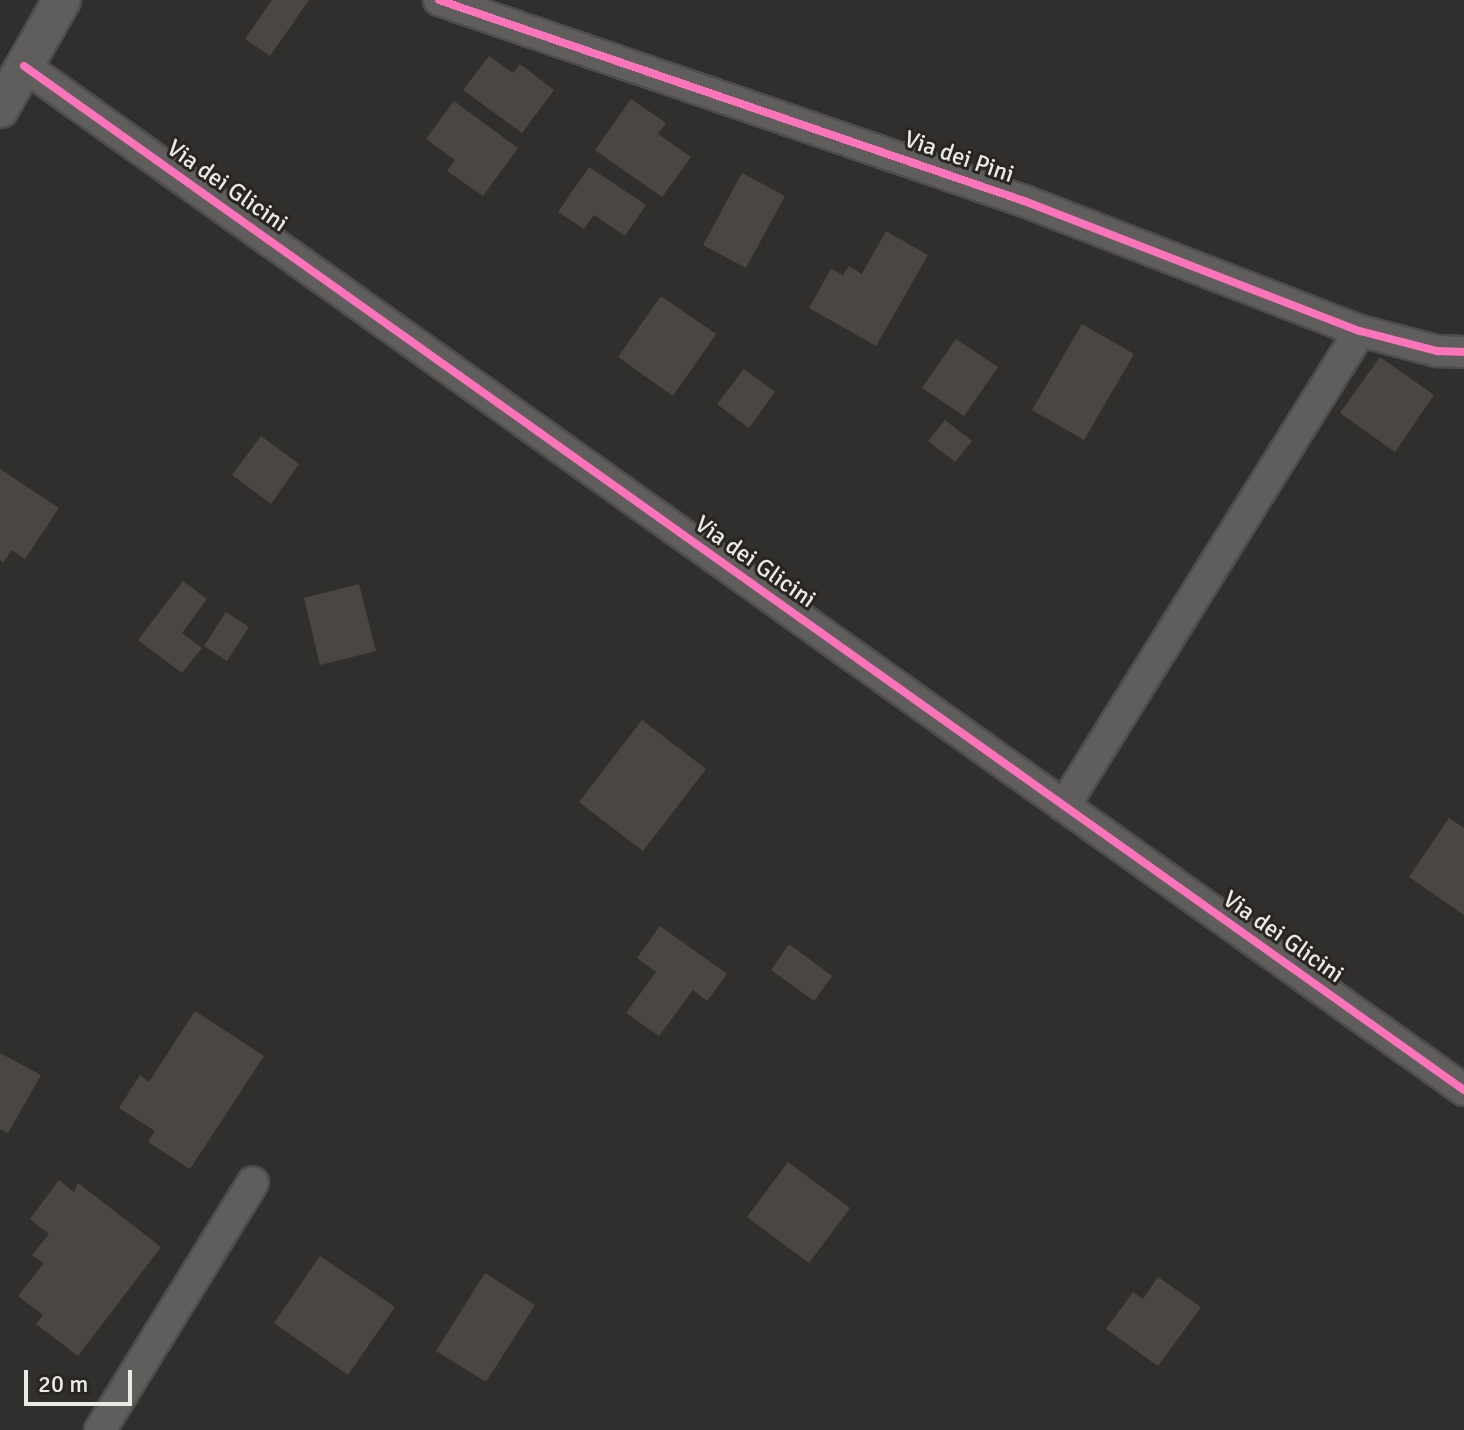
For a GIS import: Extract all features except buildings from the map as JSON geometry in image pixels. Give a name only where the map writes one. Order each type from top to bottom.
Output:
[{"type":"street","points":[[0,109],[62,0]]},
{"type":"street","name":"Via dei Pini","points":[[439,0],[1024,201],[1360,331],[1437,351],[1464,352]]},
{"type":"street","name":"Via dei Glicini","points":[[24,66],[1464,1090]]},
{"type":"street","points":[[1064,806],[1360,331]]},
{"type":"street","points":[[100,1430],[253,1182]]},
{"type":"cycle path","points":[[439,0],[1024,201],[1360,331],[1437,351],[1464,352]]},
{"type":"cycle path","points":[[24,66],[1464,1090]]}]
